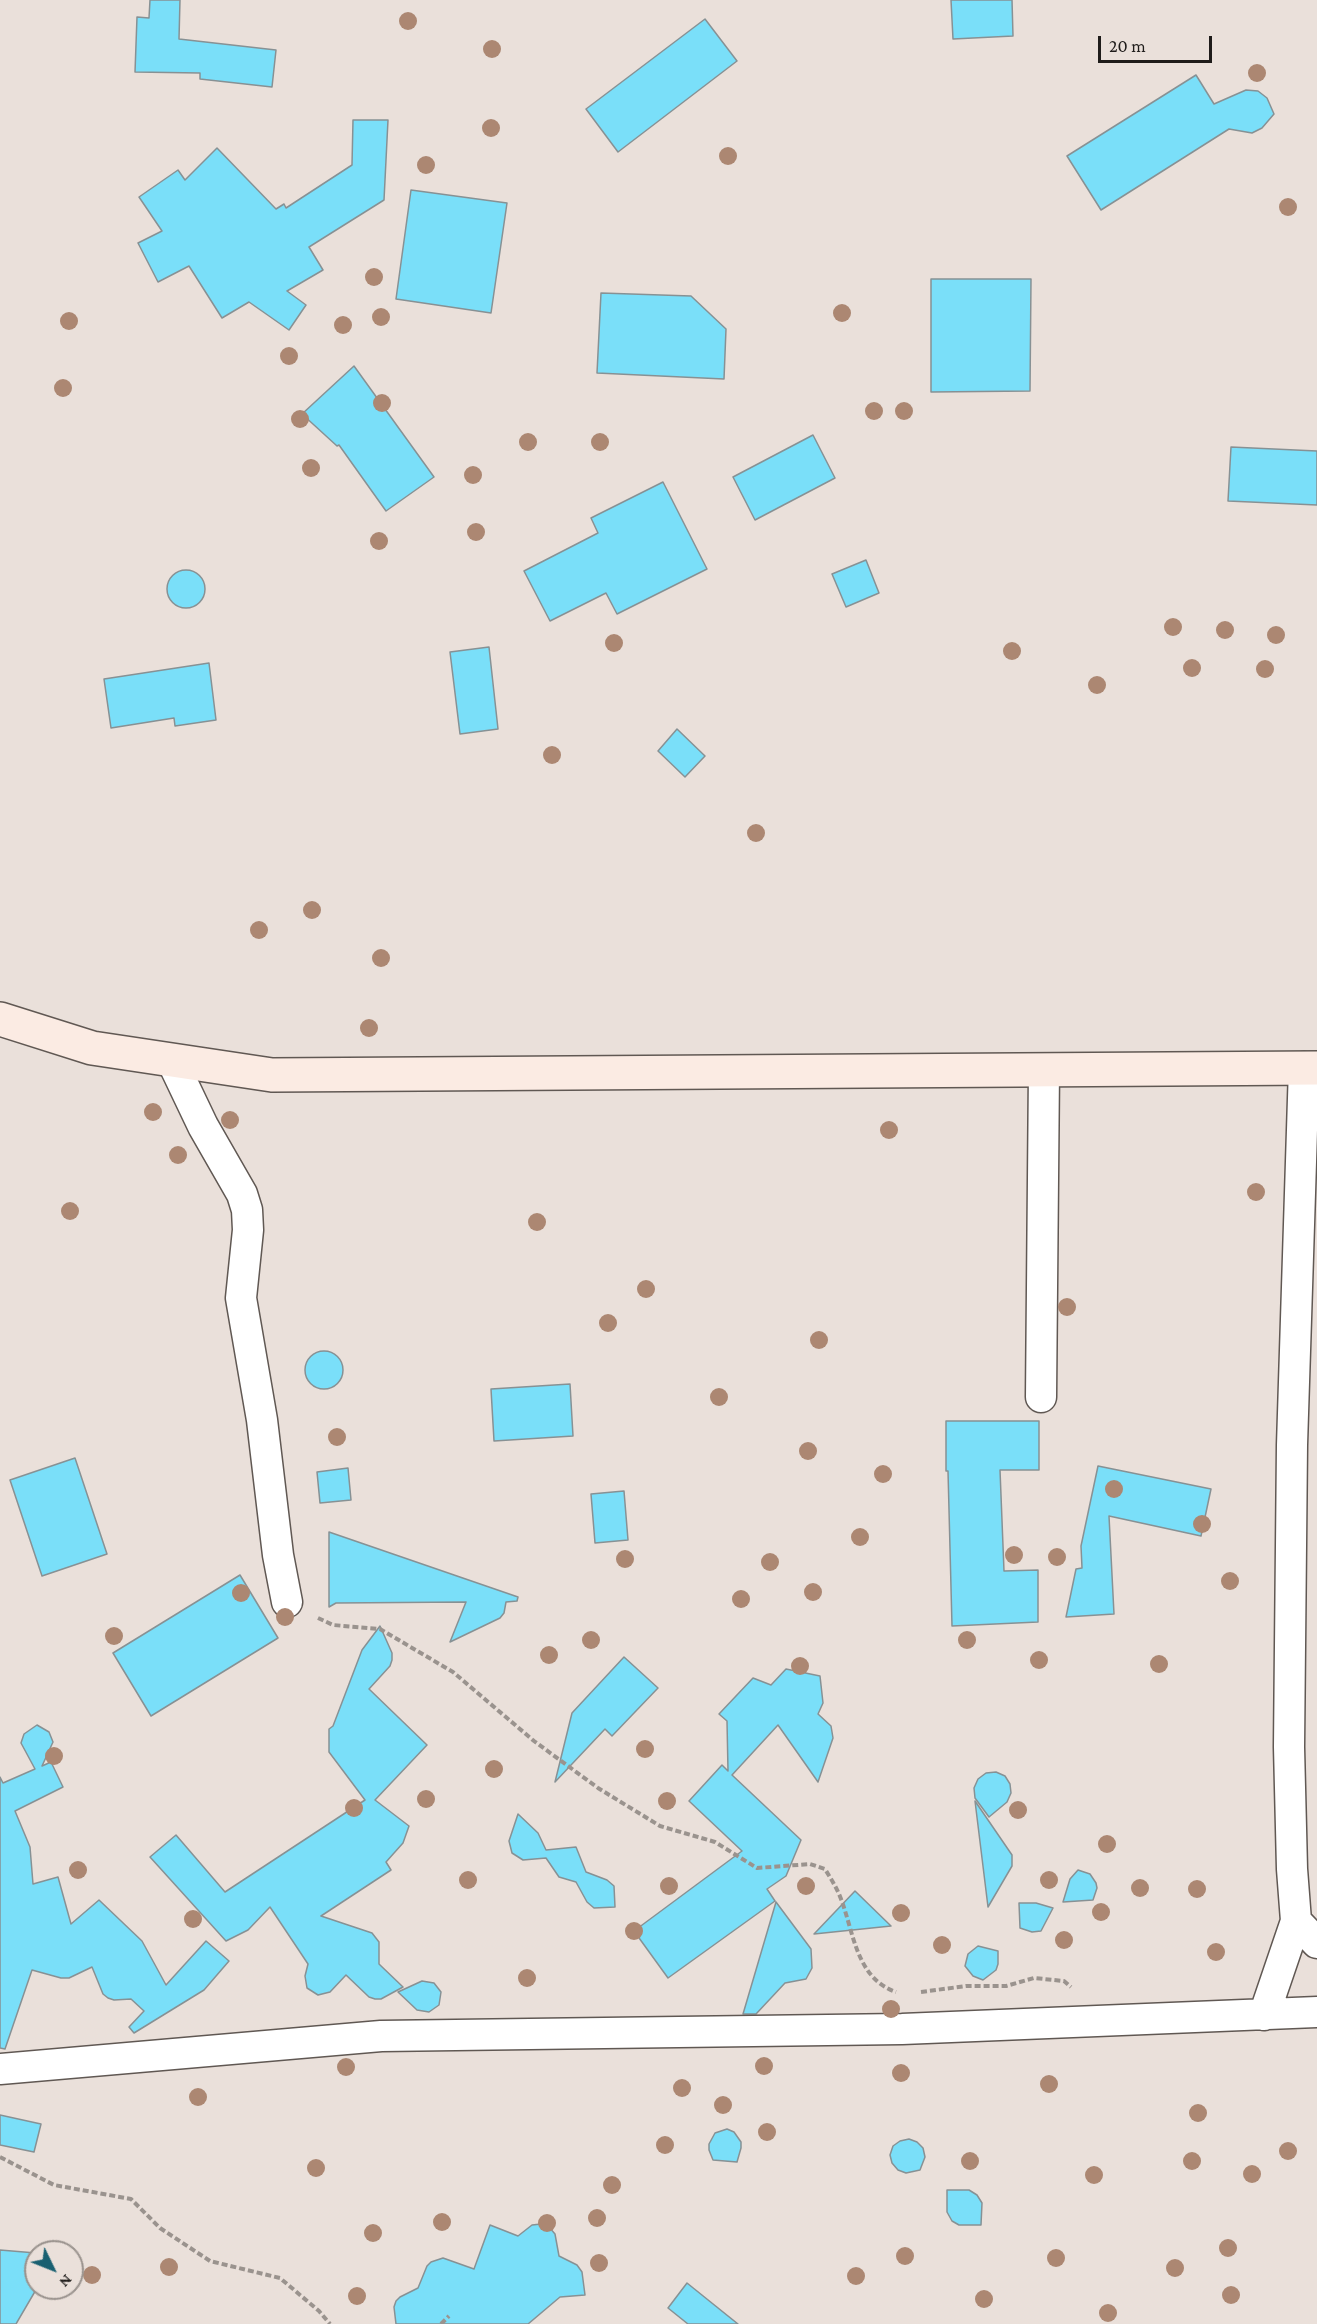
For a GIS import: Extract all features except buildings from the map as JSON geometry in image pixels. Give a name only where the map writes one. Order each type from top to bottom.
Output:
[{"type":"street","points":[[0,1019],[92,1048],[273,1076],[1311,1067],[1292,1468],[1289,1747],[1296,1921],[1264,2014]]},
{"type":"street","points":[[172,1061],[202,1126],[242,1194],[247,1210],[248,1230],[241,1298],[262,1420],[278,1555],[287,1602]]},
{"type":"street","points":[[1041,1397],[1044,1069]]},
{"type":"street","points":[[1296,1921],[1317,1943]]},
{"type":"street","points":[[0,2068],[381,2036],[902,2029],[1317,2012]]},
{"type":"path","points":[[287,1602],[333,1625],[380,1629],[444,1667],[598,1788],[660,1826],[715,1842],[757,1868],[810,1864],[825,1869],[841,1899],[856,1953],[883,1988],[901,1994]]},
{"type":"path","points":[[919,1992],[927,1989],[966,1986],[1005,1986],[1034,1978],[1064,1981],[1111,2020]]},
{"type":"path","points":[[0,2157],[54,2185],[131,2199],[160,2228],[210,2260],[280,2278],[319,2311],[330,2324]]},
{"type":"path","points":[[441,2324],[449,2316]]}]
